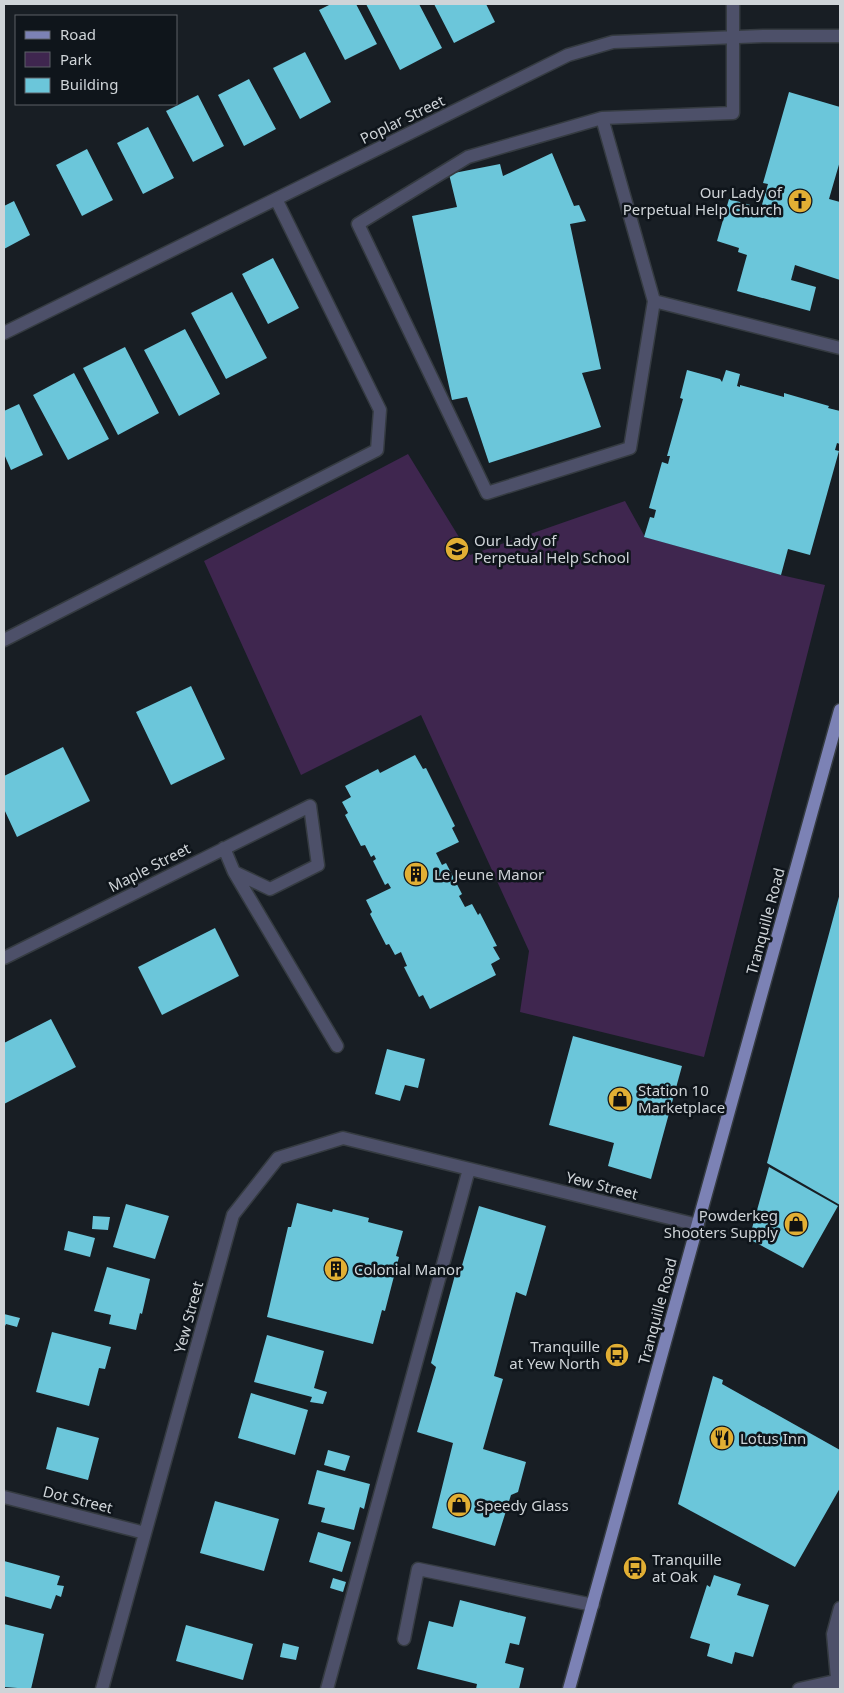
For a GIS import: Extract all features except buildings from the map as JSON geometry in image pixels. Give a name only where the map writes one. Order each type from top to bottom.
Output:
[{"type":"main road","name":"Tranquille Road","points":[[570,1689],[840,710]]},
{"type":"street","points":[[602,118],[654,301],[630,448],[487,494],[358,224],[468,157],[602,118],[733,113],[733,4]]},
{"type":"street","name":"Poplar Street","points":[[4,333],[568,55],[613,42],[840,36]]},
{"type":"street","points":[[4,640],[376,450],[380,410],[276,199]]},
{"type":"street","points":[[654,301],[840,348]]},
{"type":"street","name":"Maple Street","points":[[4,958],[310,806],[318,865],[270,889],[234,872]]},
{"type":"street","points":[[224,848],[234,872],[336,1046]]},
{"type":"street","name":"Yew Street","points":[[102,1689],[233,1215],[278,1158],[343,1138],[698,1225]]},
{"type":"street","points":[[327,1689],[469,1169]]},
{"type":"street","name":"Dot Street","points":[[4,1497],[145,1533]]},
{"type":"street","points":[[404,1638],[418,1569],[593,1605]]},
{"type":"street","points":[[799,1689],[838,1683],[833,1634],[840,1608]]},
{"type":"green space","name":"Our Lady of Perpetual Help School","points":[[408,454],[470,555],[625,501],[645,537],[781,575],[825,585],[704,1057],[520,1012],[529,951],[421,715],[301,775],[204,561]]},
{"type":"place","name":"Our Lady of Perpetual Help Church","points":[[800,201]]},
{"type":"place","name":"Our Lady of Perpetual Help School","points":[[457,549]]},
{"type":"place","name":"Le Jeune Manor","points":[[416,874]]},
{"type":"place","name":"Station 10 Marketplace","points":[[620,1099]]},
{"type":"place","name":"Powderkeg Shooters Supply","points":[[796,1224]]},
{"type":"place","name":"Colonial Manor","points":[[336,1269]]},
{"type":"place","name":"Tranquille at Yew North","points":[[617,1355]]},
{"type":"place","name":"Lotus Inn","points":[[722,1438]]},
{"type":"place","name":"Speedy Glass","points":[[459,1505]]},
{"type":"place","name":"Tranquille at Oak","points":[[635,1568]]}]
